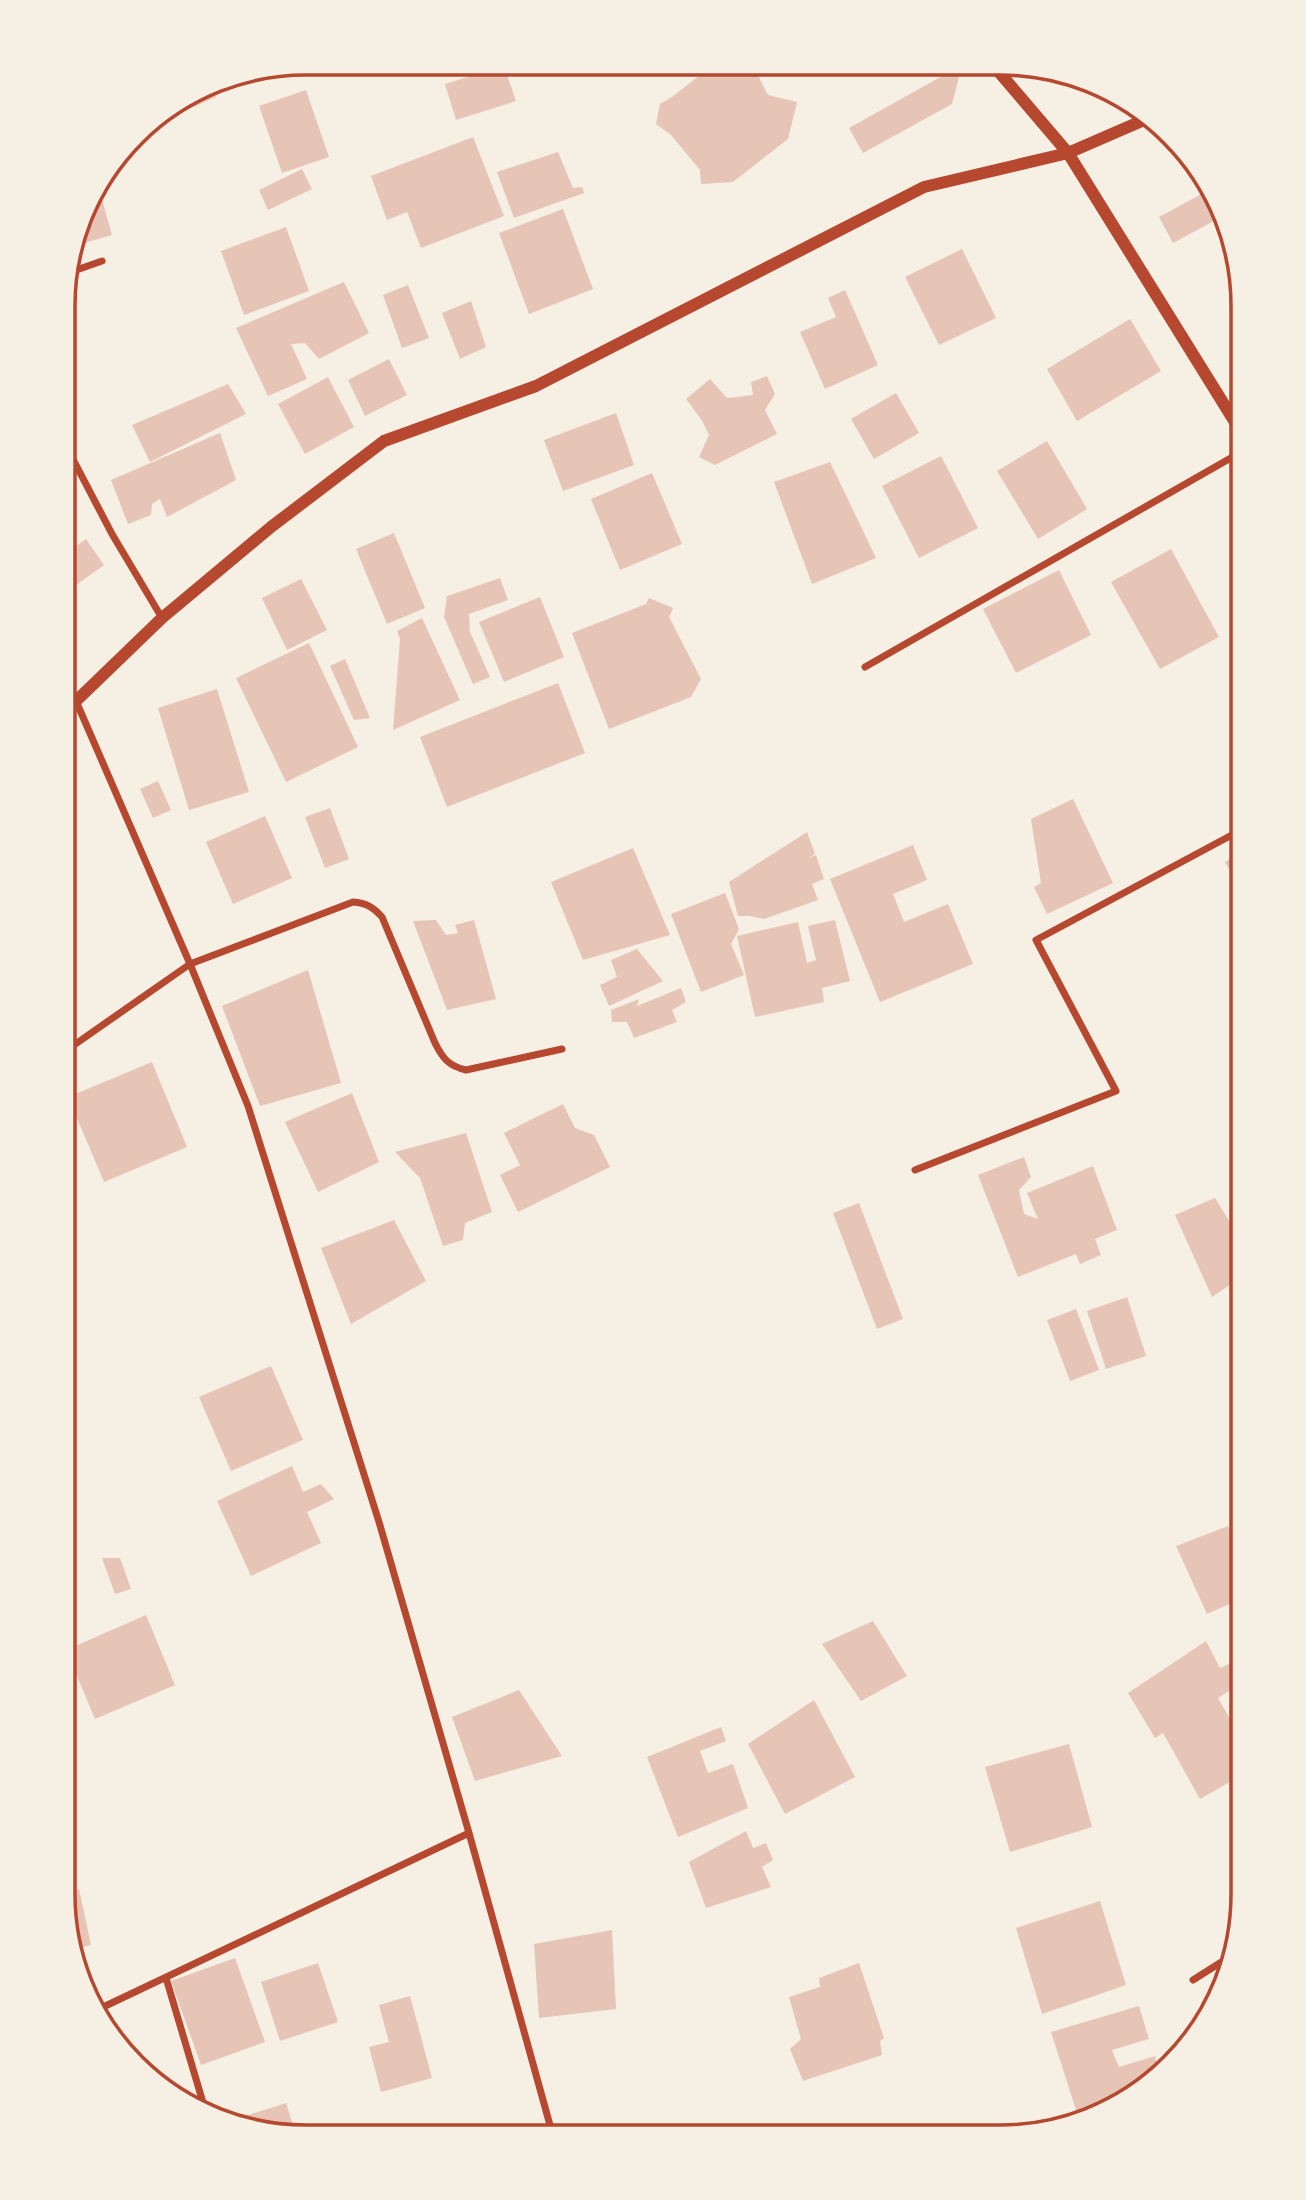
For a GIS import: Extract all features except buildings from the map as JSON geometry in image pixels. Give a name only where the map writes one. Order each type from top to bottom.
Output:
[{"type":"street","points":[[1002,75],[1068,153],[1231,416]]},
{"type":"street","points":[[75,699],[162,618],[271,527],[384,441],[536,386],[924,187],[1068,153],[1139,122]]},
{"type":"street","points":[[78,269],[102,261]]},
{"type":"street","points":[[865,667],[1231,458]]},
{"type":"street","points":[[75,463],[112,534],[162,618]]},
{"type":"street","points":[[75,715],[190,964],[248,1106],[379,1522],[469,1833],[549,2125]]},
{"type":"street","points":[[915,1170],[1116,1091],[1036,940],[1231,836]]},
{"type":"street","points":[[75,1044],[190,964],[353,902],[363,902],[373,907],[382,917],[435,1044],[442,1058],[454,1067],[466,1070],[562,1049]]},
{"type":"street","points":[[105,2006],[469,1833]]},
{"type":"street","points":[[1193,1980],[1219,1963]]},
{"type":"street","points":[[166,1978],[202,2099]]}]
